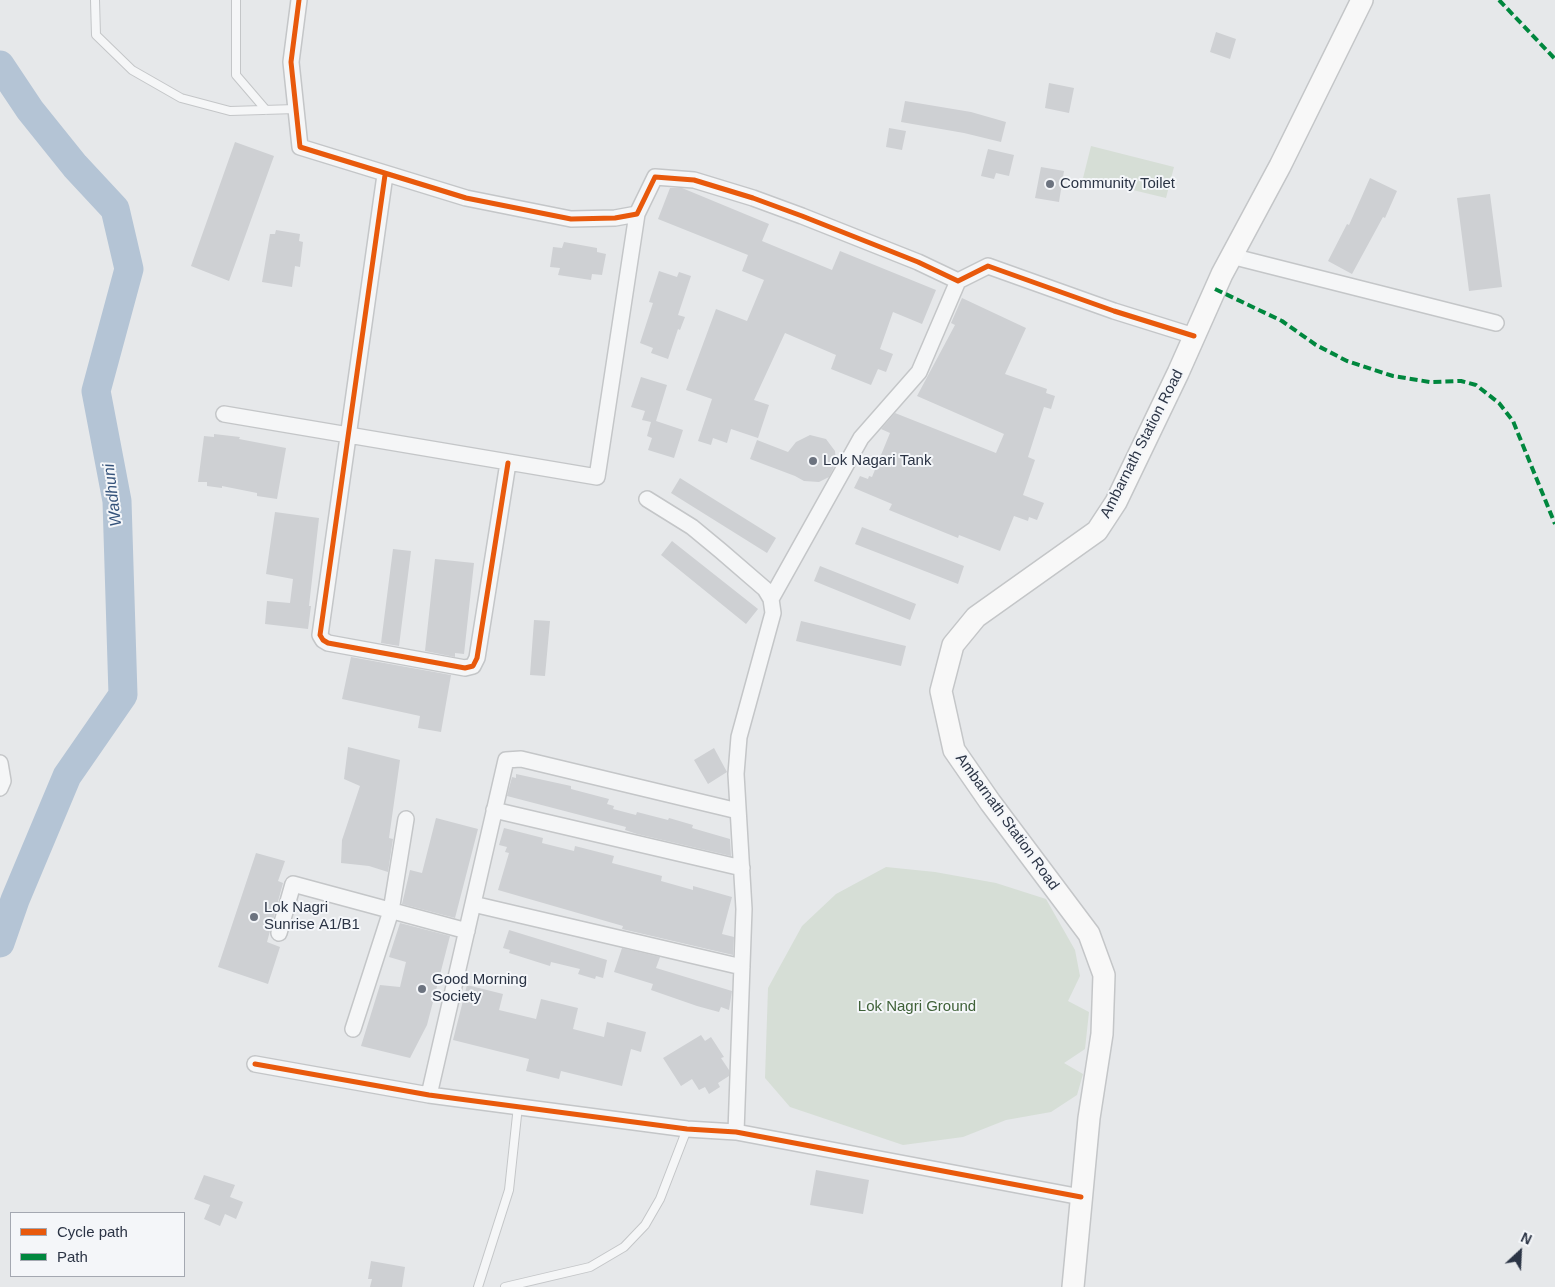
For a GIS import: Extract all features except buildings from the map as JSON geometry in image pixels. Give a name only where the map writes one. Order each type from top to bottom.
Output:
[{"type":"main road","name":"Ambarnath Station Road","points":[[1073,1287],[1089,1118],[1102,1034],[1104,974],[1089,934],[990,802],[954,750],[941,692],[953,645],[976,617],[1097,531],[1116,502],[1231,256],[1280,166],[1362,0]]},
{"type":"street","points":[[300,0],[291,62],[300,148],[466,198],[571,218],[615,218],[637,214]]},
{"type":"street","points":[[385,175],[350,434],[320,635],[328,644],[465,668],[473,666],[477,658],[508,463]]},
{"type":"street","points":[[224,414],[597,477],[637,214],[655,177],[694,180],[795,213],[918,262],[958,281]]},
{"type":"street","points":[[1231,256],[1496,323]]},
{"type":"street","points":[[772,599],[861,438],[919,372],[958,281],[988,266],[1114,311],[1194,336]]},
{"type":"street","points":[[647,499],[692,527],[765,589],[772,599],[773,613],[739,737],[736,774],[744,909],[736,1132]]},
{"type":"street","points":[[429,1095],[506,760],[521,759],[738,811]]},
{"type":"street","points":[[0,763],[3,781],[0,788]]},
{"type":"street","points":[[494,810],[742,868]]},
{"type":"street","points":[[353,1029],[392,911],[406,819]]},
{"type":"street","points":[[279,933],[293,884],[467,931]]},
{"type":"street","points":[[472,904],[742,967]]},
{"type":"street","points":[[255,1064],[429,1095],[687,1129],[736,1132],[1081,1197]]},
{"type":"lane","points":[[95,0],[96,35],[132,70],[181,98],[230,111],[296,109]]},
{"type":"lane","points":[[236,0],[236,75],[266,110]]},
{"type":"lane","points":[[478,1287],[509,1190],[518,1106]]},
{"type":"lane","points":[[505,1287],[590,1267],[624,1248],[645,1224],[660,1199],[687,1129]]},
{"type":"green space","points":[[1091,146],[1174,167],[1166,198],[1083,178]]},
{"type":"green space","name":"Lok Nagri Ground","points":[[886,867],[935,872],[996,883],[1046,899],[1075,950],[1080,976],[1068,1001],[1089,1012],[1085,1049],[1064,1063],[1083,1074],[1077,1095],[1051,1112],[1006,1120],[963,1137],[903,1145],[790,1107],[765,1078],[768,988],[802,926],[836,894]]},
{"type":"waterway","name":"Wadhuni","points":[[0,65],[30,110],[75,166],[115,209],[129,269],[96,391],[117,501],[123,695],[67,776],[15,900],[0,943]]},
{"type":"marked path","points":[[1499,0],[1555,59]]},
{"type":"marked path","points":[[1215,289],[1282,321],[1316,345],[1347,361],[1393,376],[1430,382],[1461,381],[1476,385],[1499,403],[1513,421],[1555,524]]},
{"type":"cycle path","points":[[299,0],[291,62],[300,147],[466,198],[571,219],[615,218],[637,214],[655,177],[694,180],[753,198],[802,216],[918,262],[958,281],[988,266],[1114,311],[1194,336]]},
{"type":"cycle path","points":[[385,175],[320,635],[323,640],[328,643],[465,668],[473,666],[477,658],[508,463]]},
{"type":"cycle path","points":[[255,1064],[429,1095],[687,1129],[736,1132],[1081,1197]]},
{"type":"place","name":"Community Toilet","points":[[1050,184]]},
{"type":"place","name":"Lok Nagari Tank","points":[[813,461]]},
{"type":"place","name":"Lok Nagri Sunrise A1/B1","points":[[254,917]]},
{"type":"place","name":"Good Morning Society","points":[[422,989]]}]
